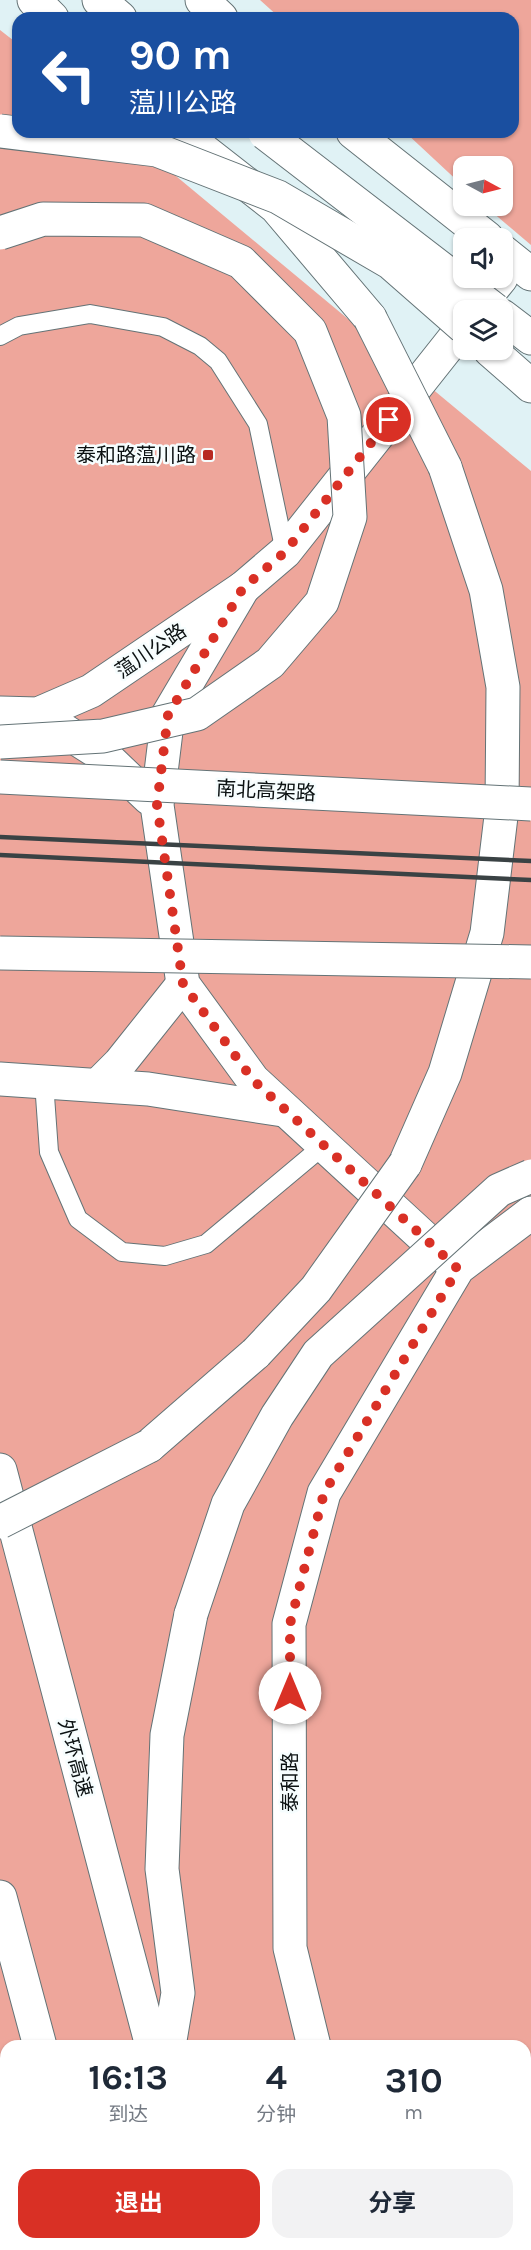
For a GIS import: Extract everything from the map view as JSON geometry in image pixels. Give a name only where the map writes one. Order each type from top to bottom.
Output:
[{"type":"main road","points":[[34,0],[46,12]]},
{"type":"main road","points":[[99,0],[113,12]]},
{"type":"main road","points":[[202,0],[215,12]]},
{"type":"main road","points":[[58,138],[157,150],[278,197],[391,263],[453,317]]},
{"type":"main road","points":[[0,1522],[149,1446],[256,1353],[316,1289],[405,1164],[444,1073],[487,933],[502,808],[503,687],[486,590],[445,467],[370,318],[276,207],[188,138]]},
{"type":"main road","points":[[273,138],[482,300]]},
{"type":"main road","points":[[361,138],[474,228]]},
{"type":"main road","points":[[0,233],[43,219],[144,220],[242,262],[310,331],[344,416],[350,517],[322,602],[270,663],[197,714],[103,736],[0,742]]},
{"type":"main road","points":[[483,300],[493,288]]},
{"type":"main road","points":[[513,324],[531,338]]},
{"type":"main road","name":"蕰川公路","points":[[0,713],[38,714],[92,691],[243,588],[285,552],[453,340]]},
{"type":"main road","points":[[501,360],[531,386]]},
{"type":"main road","points":[[243,588],[168,715],[157,805],[183,984],[253,1080],[458,1269],[531,1213]]},
{"type":"main road","points":[[38,714],[107,758],[157,805]]},
{"type":"main road","name":"南北高架路","points":[[0,777],[531,804]]},
{"type":"main road","points":[[0,938],[531,962]]},
{"type":"main road","points":[[0,953],[531,962]]},
{"type":"main road","points":[[98,1085],[120,1064],[183,984]]},
{"type":"main road","points":[[0,1079],[147,1089],[283,1110]]},
{"type":"main road","points":[[170,2040],[178,1993],[162,1869],[166,1735],[191,1614],[228,1504],[277,1416],[318,1354],[499,1190],[531,1176]]},
{"type":"main road","name":"泰和路","points":[[313,2040],[290,1948],[290,1624],[324,1493],[458,1269]]},
{"type":"main road","name":"外环高速","points":[[0,1470],[150,2040]]},
{"type":"main road","points":[[0,1897],[38,2040]]},
{"type":"lane","points":[[0,336],[19,326],[90,314],[163,327],[200,346],[218,361],[258,424],[285,552]]},
{"type":"lane","points":[[44,1082],[49,1152],[78,1219],[122,1252],[165,1256],[206,1244],[323,1146]]},
{"type":"shaded area","points":[[260,0],[531,0],[531,245],[497,216],[513,216],[513,156],[453,156],[453,177],[411,138],[519,138],[519,12],[273,12]]},
{"type":"shaded area","points":[[0,30],[12,39],[12,138],[130,138],[531,471],[531,2040],[0,2040]]},
{"type":"railway","points":[[0,837],[531,861]]},
{"type":"railway","points":[[0,855],[531,880]]},
{"type":"place","name":"泰和路蕰川路","points":[[208,455]]},
{"type":"route","points":[[290,1693],[290,1624],[324,1493],[458,1269],[253,1080],[183,984],[157,805],[168,715],[243,588],[285,552],[389,420]]}]
